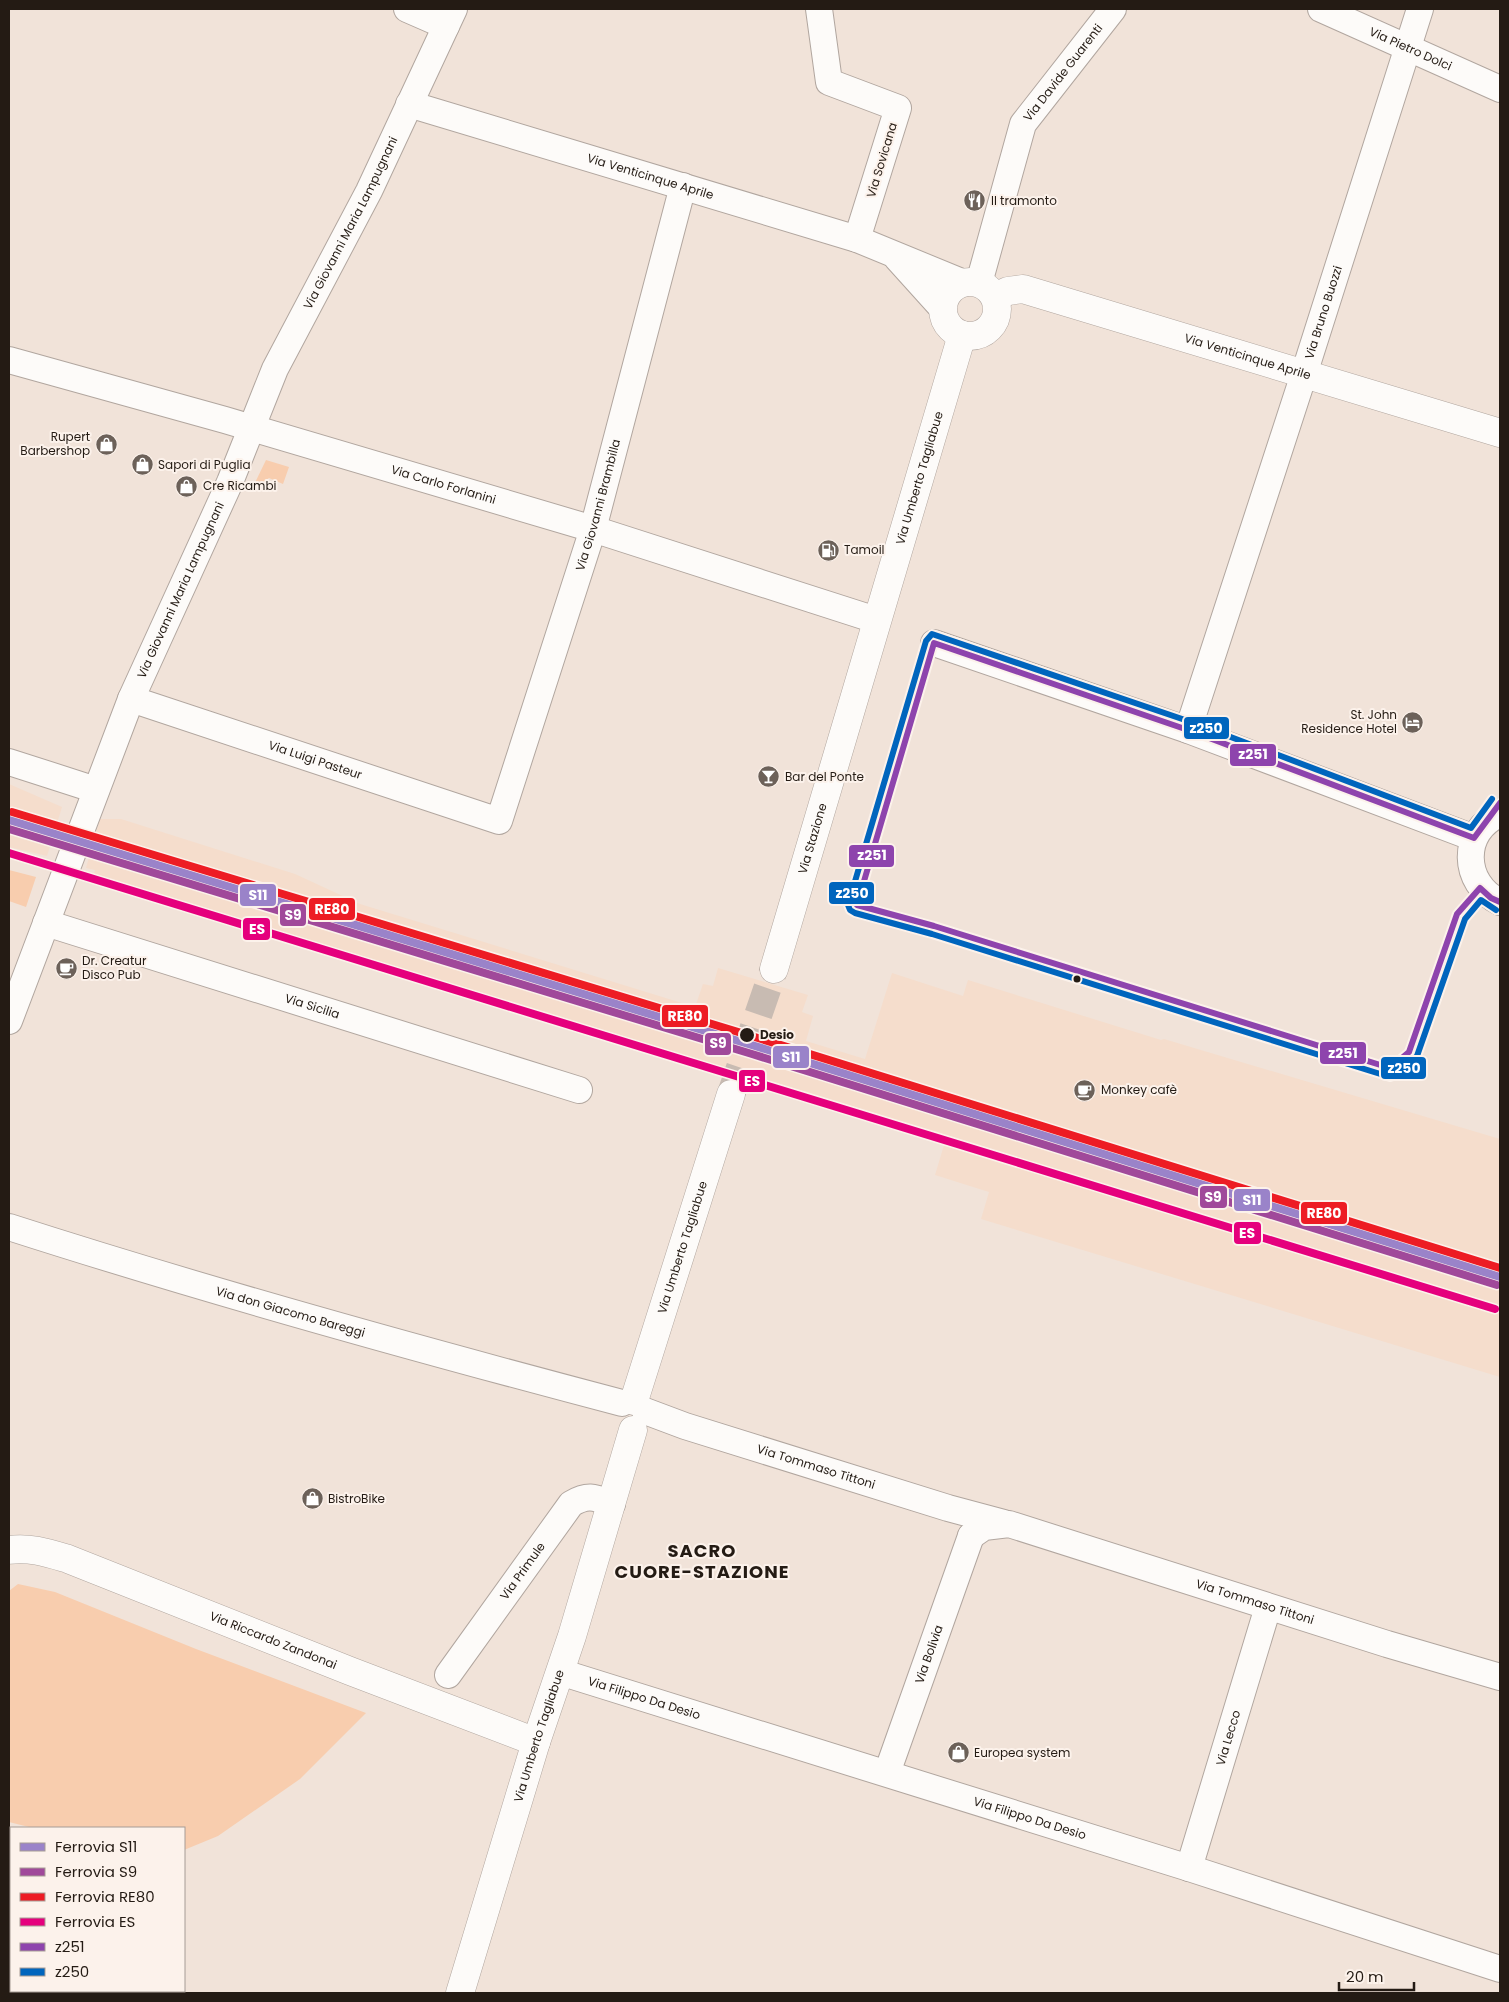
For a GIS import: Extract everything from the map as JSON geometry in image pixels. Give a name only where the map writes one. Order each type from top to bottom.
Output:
[{"type":"street","points":[[407,9],[450,18]]},
{"type":"street","name":"Via Sovicana","points":[[819,9],[829,82],[898,108],[857,239]]},
{"type":"street","name":"Via Davide Guarenti","points":[[980,288],[1023,124],[1113,9]]},
{"type":"street","name":"Via Pietro Dolci","points":[[1321,9],[1500,89]]},
{"type":"street","name":"Via Bruno Buozzi","points":[[1188,730],[1420,9]]},
{"type":"street","name":"Via Giovanni Maria Lampugnani","points":[[9,1021],[131,699],[230,482],[275,369],[369,191],[450,18]]},
{"type":"street","name":"Via Venticinque Aprile","points":[[409,104],[857,239],[980,288],[1008,291],[1023,289],[1500,433]]},
{"type":"street","name":"Via Giovanni Brambilla","points":[[499,821],[593,529],[683,186]]},
{"type":"street","name":"Via Venticinque Aprile","points":[[891,252],[943,309]]},
{"type":"street","points":[[956,286],[980,288],[998,306],[994,323],[988,330],[980,334],[962,335],[949,325],[943,309],[945,300],[949,292],[956,286]]},
{"type":"street","name":"Via Umberto Tagliabue","points":[[876,620],[962,335]]},
{"type":"street","name":"Via Carlo Forlanini","points":[[9,360],[593,529],[876,620]]},
{"type":"street","name":"Via Stazione","points":[[774,970],[876,620]]},
{"type":"street","points":[[934,643],[1188,730],[1474,838]]},
{"type":"street","name":"Via Luigi Pasteur","points":[[131,699],[499,821]]},
{"type":"street","points":[[9,762],[96,790]]},
{"type":"street","points":[[1498,812],[1482,827],[1474,838],[1471,864],[1480,888],[1491,898],[1500,902]]},
{"type":"street","name":"Via Sicilia","points":[[46,923],[579,1090]]},
{"type":"street","name":"Via Umberto Tagliabue","points":[[460,1993],[536,1742],[560,1672],[612,1504],[619,1478],[630,1416],[732,1094]]},
{"type":"street","name":"Via don Giacomo Bareggi","points":[[9,1227],[107,1258],[574,1390],[630,1416]]},
{"type":"street","name":"Via Tommaso Tittoni","points":[[630,1416],[685,1426],[948,1508],[1010,1524],[1268,1607],[1500,1678]]},
{"type":"street","name":"Via Primule","points":[[448,1675],[571,1504],[583,1497],[594,1497],[612,1504]]},
{"type":"street","name":"Via Tommaso Tittoni","points":[[948,1508],[964,1521],[970,1536],[984,1527],[1010,1524]]},
{"type":"street","name":"Via Bolivia","points":[[887,1772],[970,1536]]},
{"type":"street","name":"Via Riccardo Zandonai","points":[[9,1550],[20,1548],[43,1551],[68,1559],[350,1671],[536,1742]]},
{"type":"street","name":"Via Lecco","points":[[1189,1868],[1268,1607]]},
{"type":"street","name":"Via Filippo Da Desio","points":[[560,1672],[887,1772],[1500,1969]]},
{"type":"shaded area","points":[[266,460],[289,467],[283,484],[269,478],[251,491]]},
{"type":"shaded area","points":[[9,784],[62,807],[47,856],[9,847]]},
{"type":"shaded area","points":[[100,819],[121,819],[295,874],[360,904],[695,1007],[703,984],[713,986],[718,968],[808,995],[802,1012],[813,1016],[806,1041],[865,1059],[892,973],[963,996],[968,980],[1161,1040],[1164,1039],[1500,1139],[1500,1377],[981,1219],[989,1192],[935,1175],[944,1145],[350,961],[350,958],[93,878],[95,870],[86,868]]},
{"type":"shaded area","points":[[9,870],[36,877],[26,907],[9,901]]},
{"type":"shaded area","points":[[18,1584],[55,1592],[196,1649],[366,1713],[300,1779],[218,1836],[185,1850],[185,1827],[29,1827],[9,1822],[9,1591]]},
{"type":"tunnel","points":[[731,1094],[774,969]]},
{"type":"rail line","name":"RE80","points":[[12,812],[758,1038],[1500,1268]]},
{"type":"rail line","name":"S11","points":[[9,820],[755,1046],[1500,1277]]},
{"type":"rail line","name":"S9","points":[[9,829],[752,1054],[1497,1285]]},
{"type":"rail line","name":"ES","points":[[9,853],[1495,1309]]},
{"type":"transit line","name":"z250","points":[[1492,799],[1471,828],[1191,722],[932,634],[926,641],[848,905],[850,910],[855,913],[932,934],[1390,1077],[1396,1075],[1417,1056],[1465,919],[1481,900],[1496,910]]},
{"type":"transit line","name":"z251","points":[[1500,803],[1474,838],[1188,730],[934,643],[857,905],[934,926],[1390,1068],[1409,1052],[1457,914],[1480,888],[1491,898],[1500,902]]},
{"type":"place","name":"Il tramonto","points":[[975,201]]},
{"type":"place","name":"Rupert Barbershop","points":[[106,444]]},
{"type":"place","name":"Sapori di Puglia","points":[[142,465]]},
{"type":"place","name":"Cre Ricambi","points":[[187,486]]},
{"type":"place","name":"Tamoil","points":[[828,550]]},
{"type":"place","name":"St. John Residence Hotel","points":[[1413,722]]},
{"type":"place","name":"Bar del Ponte","points":[[769,777]]},
{"type":"place","name":"Dr. Creatur Disco Pub","points":[[66,968]]},
{"type":"place","name":"Desio","points":[[747,1035]]},
{"type":"place","name":"Monkey cafè","points":[[1085,1090]]},
{"type":"place","name":"BistroBike","points":[[312,1499]]},
{"type":"place","name":"Europea system","points":[[958,1753]]},
{"type":"district","name":"SACRO CUORE-STAZIONE","points":[[702,1561]]}]
